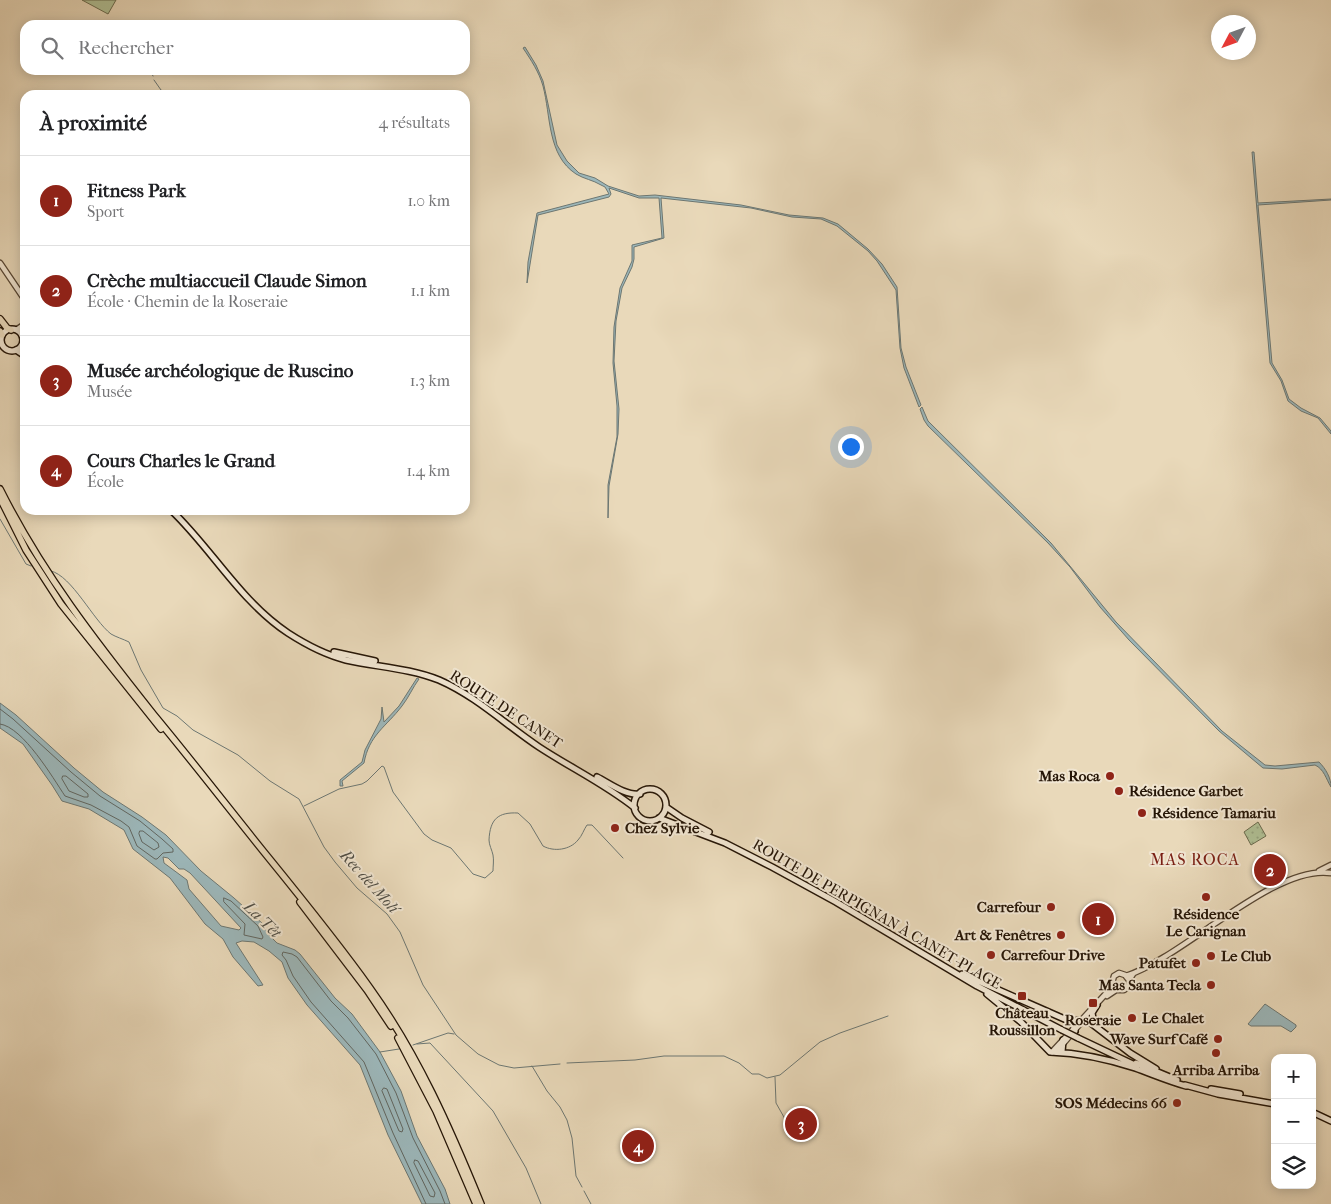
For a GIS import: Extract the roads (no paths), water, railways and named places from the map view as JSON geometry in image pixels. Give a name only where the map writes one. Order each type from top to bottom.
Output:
[{"type":"highway","points":[[0,319],[7,328],[14,330]]},
{"type":"highway","points":[[0,489],[42,566],[84,626],[324,927],[384,1008],[416,1060],[437,1102],[481,1204]]},
{"type":"highway","points":[[0,498],[26,550],[76,624],[293,894],[366,990],[395,1032],[436,1111],[476,1204]]},
{"type":"main road","points":[[20,337],[14,330],[1,333],[5,349],[16,350],[20,353]]},
{"type":"main road","points":[[16,350],[20,345]]},
{"type":"main road","name":"ROUTE DE CANET","points":[[177,515],[251,602],[289,634],[345,660],[411,671],[454,687],[481,704],[541,748],[616,793],[635,808]]},
{"type":"main road","name":"ROUTE DE CANET","points":[[178,515],[198,534],[253,600],[291,632],[333,652],[411,668],[455,685],[482,702],[525,734],[573,764],[628,793],[640,794]]},
{"type":"main road","points":[[648,790],[658,792],[664,798],[666,807],[663,815],[655,820],[646,820],[638,815],[635,808],[636,800],[640,794],[648,790]]},
{"type":"main road","name":"ROUTE DE PERPIGNAN À CANET-PLAGE","points":[[666,807],[702,829],[837,899],[1000,996],[1063,1029]]},
{"type":"main road","name":"ROUTE DE PERPIGNAN À CANET-PLAGE","points":[[659,818],[725,843],[836,902],[977,986],[1165,1079],[1188,1085]]},
{"type":"main road","points":[[962,974],[1069,1021],[1082,1019],[1094,1025],[1150,1066],[1188,1085]]},
{"type":"main road","points":[[977,986],[1021,1022],[1059,1048],[1122,1065],[1164,1080],[1271,1101]]},
{"type":"main road","points":[[1094,1025],[1092,1014],[1097,1005]]},
{"type":"main road","points":[[1069,1021],[1074,1029]]},
{"type":"main road","points":[[1316,1113],[1331,1120]]},
{"type":"street","points":[[0,263],[20,293]]},
{"type":"street","points":[[14,330],[20,327]]},
{"type":"street","points":[[1128,978],[1186,944],[1231,913],[1286,881],[1328,871],[1327,866],[1331,865]]},
{"type":"street","points":[[1114,988],[1112,980],[1115,975],[1122,974],[1128,978]]},
{"type":"street","points":[[1114,988],[1125,990],[1128,986],[1128,978]]},
{"type":"street","points":[[1082,1019],[1114,988]]},
{"type":"street","points":[[1059,1048],[1082,1019],[1114,988]]},
{"type":"water","points":[[525,47],[543,81],[557,145],[567,161],[579,173],[595,178],[608,186],[639,196],[655,195],[741,205],[789,215],[823,218],[838,224],[868,249],[882,264],[897,287],[901,348],[906,367],[921,405],[919,407],[904,368],[900,348],[896,290],[868,251],[837,226],[821,219],[792,217],[751,208],[661,198],[664,238],[634,247],[634,259],[622,288],[616,321],[614,361],[619,409],[618,434],[609,486],[608,518],[608,485],[617,437],[617,406],[613,363],[614,327],[620,288],[632,261],[632,245],[662,238],[659,198],[639,198],[609,188],[611,194],[609,197],[538,215],[527,283],[528,262],[537,213],[609,194],[605,187],[576,174],[560,156],[552,134],[543,86],[537,71],[523,48]]},
{"type":"water","points":[[1252,152],[1254,152],[1258,203],[1331,199],[1258,205],[1272,363],[1282,380],[1289,399],[1320,418],[1331,431],[1331,434],[1318,418],[1301,411],[1288,401],[1281,381],[1270,363]]},
{"type":"water","points":[[922,407],[928,421],[1051,543],[1116,622],[1222,731],[1265,765],[1275,766],[1319,762],[1328,774],[1331,787],[1323,772],[1315,765],[1282,769],[1263,768],[1219,731],[1129,640],[1100,607],[1070,567],[1048,543],[928,426],[920,409]]},
{"type":"water","points":[[417,678],[419,679],[404,703],[374,738],[366,753],[364,763],[342,781],[343,786],[340,786],[340,780],[362,762],[365,750],[381,719],[382,707],[384,722],[399,706]]},
{"type":"water","points":[[0,703],[103,792],[166,835],[201,871],[263,924],[268,934],[277,943],[300,954],[335,998],[352,1014],[380,1052],[401,1091],[417,1136],[445,1189],[450,1204],[422,1204],[388,1135],[360,1065],[307,1005],[288,978],[282,962],[254,942],[242,941],[236,943],[263,985],[258,986],[233,957],[223,939],[205,924],[170,878],[133,849],[124,830],[89,809],[62,801],[23,744],[0,728]],"holes":[[[163,857],[168,858],[179,869],[184,869],[190,873],[241,928],[239,930],[221,926],[189,889],[187,880],[164,863]]]},
{"type":"water","points":[[1265,1004],[1296,1025],[1296,1027],[1291,1032],[1281,1026],[1251,1026],[1248,1024]]},
{"type":"waterway","points":[[154,80],[161,90]]},
{"type":"waterway","name":"Rec del Molí","points":[[0,519],[26,564],[31,566]]},
{"type":"waterway","name":"Rec del Molí","points":[[51,571],[67,581],[111,634],[129,642],[141,670],[163,708],[177,716],[193,730],[238,755],[270,781],[299,799],[324,847],[335,862],[357,888],[387,914],[400,932],[423,985],[456,1035],[478,1054],[499,1065],[514,1068],[560,1064]]},
{"type":"waterway","points":[[304,806],[339,789],[362,784],[382,766],[393,792],[424,834],[432,840],[451,848],[473,874],[485,878],[493,871],[493,857],[489,844],[491,827],[496,818],[511,813],[518,813],[530,824],[543,846],[552,849],[562,849],[571,846],[579,838],[587,825],[592,825],[623,858]]},
{"type":"waterway","points":[[567,1063],[635,1060],[664,1056],[724,1056],[739,1063],[752,1074],[759,1074],[767,1078],[780,1075],[820,1042],[888,1016]]},
{"type":"waterway","points":[[413,1045],[448,1033],[454,1034]]},
{"type":"waterway","points":[[417,1044],[430,1043],[493,1111],[526,1168],[541,1204]]},
{"type":"waterway","points":[[380,1052],[399,1049]]},
{"type":"waterway","name":"Rec del Molí","points":[[532,1066],[567,1120],[572,1138],[576,1176],[582,1187]]},
{"type":"waterway","points":[[775,1077],[776,1103],[785,1119]]},
{"type":"waterway","name":"Rec del Molí","points":[[584,1191],[591,1204]]},
{"type":"place","name":"Mas Roca","points":[[1110,776]]},
{"type":"place","name":"Résidence Garbet","points":[[1119,791]]},
{"type":"place","name":"Résidence Tamariu","points":[[1142,813]]},
{"type":"place","name":"Chez Sylvie","points":[[615,828]]},
{"type":"place","name":"Crèche multiaccueil Claude Simon","points":[[1270,870]]},
{"type":"place","name":"Résidence Le Carignan","points":[[1206,897]]},
{"type":"place","name":"Carrefour","points":[[1051,907]]},
{"type":"place","name":"Fitness Park","points":[[1098,919]]},
{"type":"place","name":"Art & Fenêtres","points":[[1061,935]]},
{"type":"place","name":"Carrefour Drive","points":[[991,955]]},
{"type":"place","name":"Le Club","points":[[1211,956]]},
{"type":"place","name":"Patufet","points":[[1196,963]]},
{"type":"place","name":"Mas Santa Tecla","points":[[1211,985]]},
{"type":"place","name":"Château Roussillon","points":[[1022,996]]},
{"type":"place","name":"Roseraie","points":[[1093,1003]]},
{"type":"place","name":"Le Chalet","points":[[1132,1018]]},
{"type":"place","name":"Wave Surf Café","points":[[1218,1039]]},
{"type":"place","name":"Arriba Arriba","points":[[1216,1053]]},
{"type":"place","name":"SOS Médecins 66","points":[[1177,1103]]},
{"type":"place","name":"Musée archéologique de Ruscino","points":[[801,1124]]},
{"type":"place","name":"Cours Charles le Grand","points":[[638,1146]]},
{"type":"district","name":"MAS ROCA","points":[[1195,859]]},
{"type":"water label","name":"La Têt","points":[[263,919]]}]
